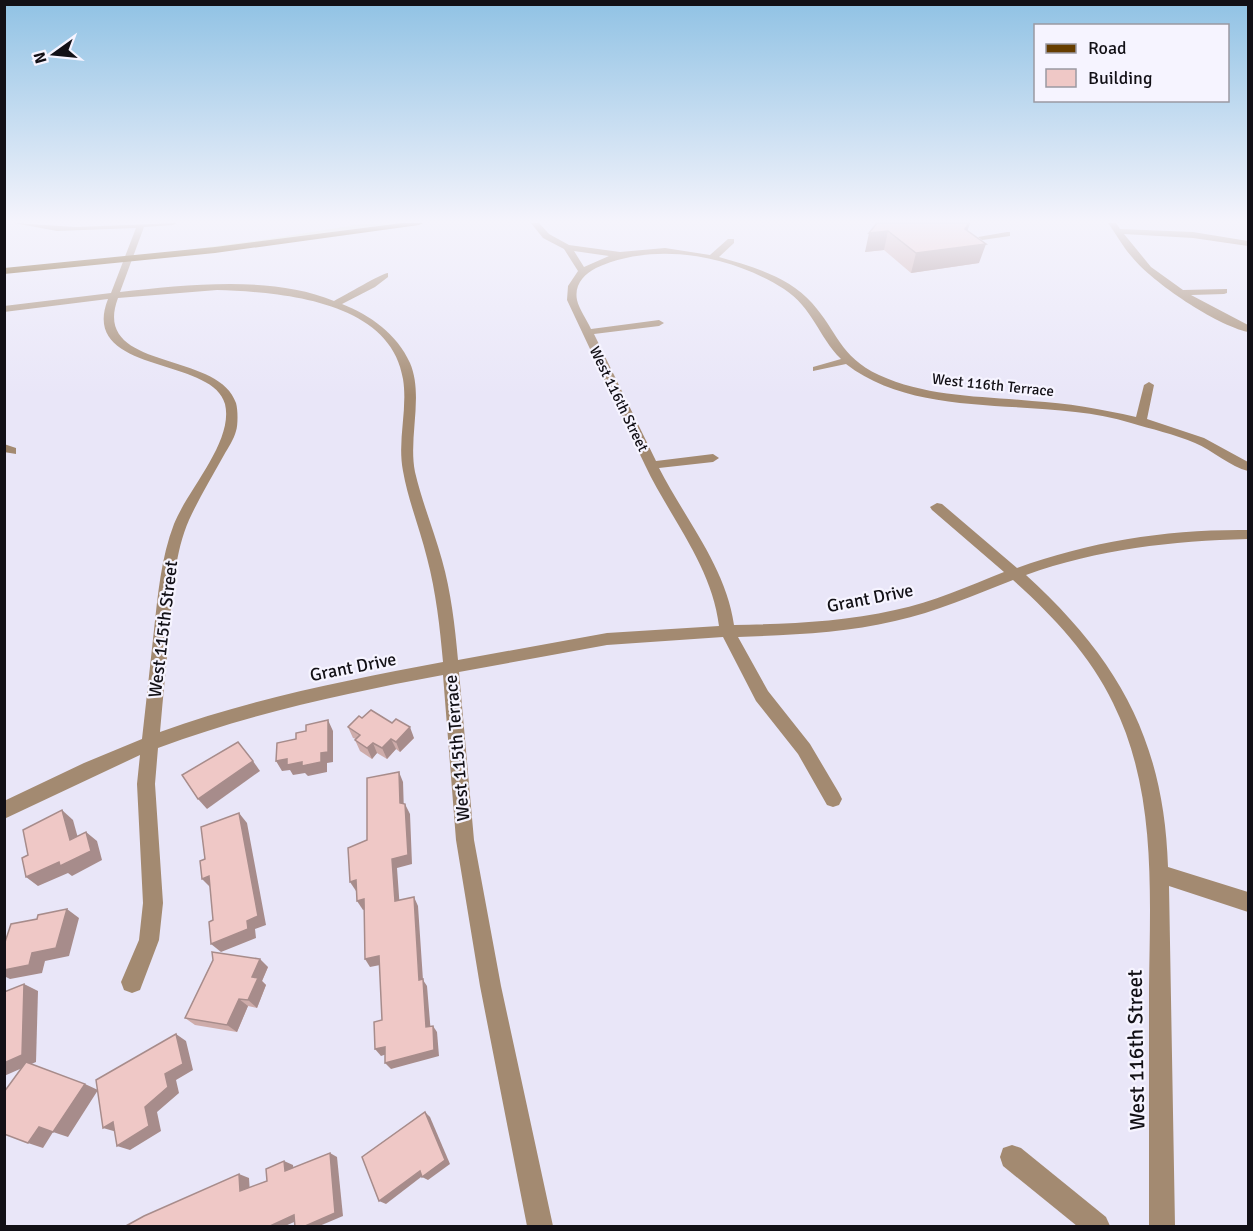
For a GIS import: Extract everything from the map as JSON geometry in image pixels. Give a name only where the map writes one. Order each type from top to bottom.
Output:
[{"type":"street","name":"West 115th Street","points":[[120,280],[107,320],[111,331],[121,344],[144,357],[204,377],[225,394],[233,410],[231,430],[186,513],[173,548],[166,587],[146,784],[153,903],[149,940],[132,982]]},
{"type":"street","points":[[335,304],[378,280]]},
{"type":"street","name":"West 116th Street","points":[[576,280],[571,294],[587,332],[651,465],[712,576],[724,606],[727,630]]},
{"type":"street","name":"West 116th Terrace","points":[[774,280],[790,289],[811,308],[849,360],[897,386],[931,395],[1068,408],[1140,423],[1196,439],[1248,467]]},
{"type":"street","points":[[1166,280],[1183,294],[1248,329]]},
{"type":"street","name":"West 115th Terrace","points":[[4,309],[186,288],[246,288],[297,294],[335,304],[351,311],[378,328],[393,342],[403,358],[409,373],[411,391],[406,442],[408,466],[441,589],[465,838],[481,934],[540,1227]]},
{"type":"street","points":[[1183,294],[1224,291]]},
{"type":"street","name":"West 116th Street","points":[[587,332],[659,323]]},
{"type":"street","points":[[817,369],[849,360]]},
{"type":"street","points":[[1140,423],[1149,385]]},
{"type":"street","name":"West 116th Street","points":[[651,465],[713,458]]},
{"type":"street","points":[[937,507],[1015,575]]},
{"type":"street","name":"Grant Drive","points":[[4,811],[93,768],[150,745],[239,714],[300,698],[606,639],[654,633],[727,630],[780,631],[875,620],[919,610],[1081,553],[1131,542],[1174,537],[1248,534]]},
{"type":"street","name":"West 116th Street","points":[[1015,575],[1068,625],[1097,662],[1122,703],[1141,747],[1152,788],[1159,873],[1162,1227]]},
{"type":"street","points":[[727,630],[762,696],[804,749],[833,799]]},
{"type":"street","points":[[1159,873],[1248,902]]},
{"type":"street","points":[[1012,1157],[1097,1227]]},
{"type":"building","points":[[371,710],[392,723],[396,719],[410,727],[396,742],[391,739],[382,748],[373,743],[367,748],[355,740],[360,735],[348,727],[359,716],[362,718]]},
{"type":"building","points":[[328,720],[328,752],[321,753],[321,762],[302,766],[302,762],[287,765],[287,759],[276,761],[277,743],[296,739],[296,733],[306,731],[306,725]]},
{"type":"building","points":[[238,742],[253,761],[198,799],[182,775]]},
{"type":"building","points":[[399,772],[400,803],[405,804],[408,855],[392,859],[395,901],[414,897],[419,980],[423,979],[426,1027],[433,1026],[434,1050],[385,1063],[385,1047],[375,1049],[374,1022],[382,1020],[379,956],[365,959],[364,899],[357,901],[356,880],[350,882],[348,848],[367,840],[367,778]]},
{"type":"building","points":[[62,810],[70,840],[86,832],[91,851],[60,866],[59,862],[26,877],[22,858],[28,855],[23,830]]},
{"type":"building","points":[[239,813],[258,916],[247,921],[248,929],[211,944],[209,922],[213,920],[209,876],[202,879],[200,861],[205,859],[201,827]]},
{"type":"building","points":[[67,909],[56,948],[32,953],[29,965],[4,970],[4,945],[11,924],[37,919],[38,915]]},
{"type":"building","points":[[212,952],[260,959],[252,977],[258,978],[248,1000],[239,999],[227,1025],[185,1018],[213,960]]},
{"type":"building","points":[[24,984],[22,1055],[4,1063],[4,992]]},
{"type":"building","points":[[176,1034],[183,1064],[165,1074],[168,1087],[145,1107],[149,1126],[117,1146],[113,1122],[103,1128],[96,1080]]},
{"type":"building","points":[[26,1062],[85,1084],[53,1132],[39,1127],[28,1143],[4,1134],[4,1092]]},
{"type":"building","points":[[425,1112],[445,1160],[422,1177],[420,1171],[379,1201],[362,1157]]},
{"type":"building","points":[[330,1153],[335,1213],[303,1227],[295,1227],[294,1215],[268,1227],[124,1227],[239,1174],[240,1191],[267,1181],[266,1169],[284,1161],[285,1171]]}]
